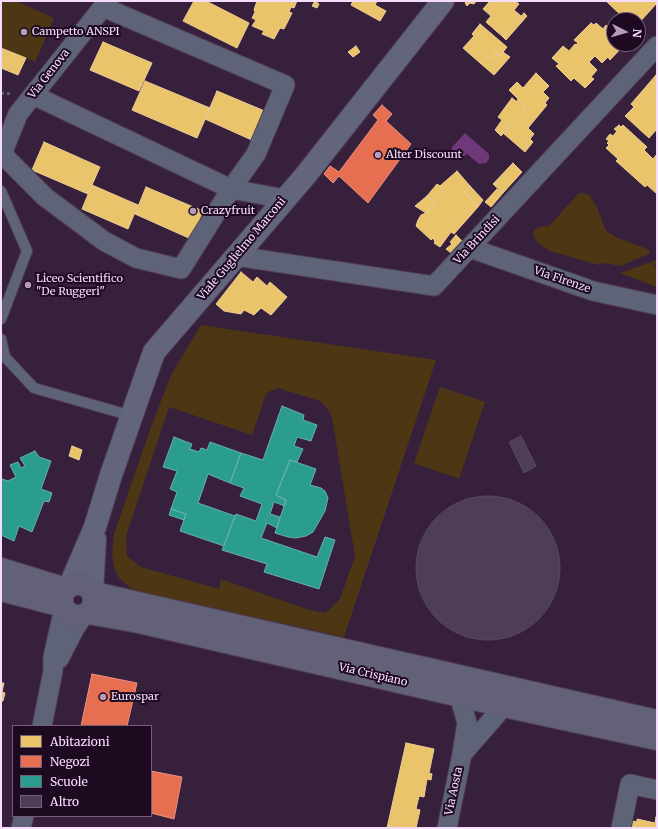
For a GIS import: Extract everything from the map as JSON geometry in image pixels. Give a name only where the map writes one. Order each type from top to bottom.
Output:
[{"type":"main road","name":"Via Crispiano","points":[[1,569],[77,600],[139,622],[504,706],[657,739]]},
{"type":"main road","name":"Via Crispiano","points":[[1,590],[77,600],[657,721]]},
{"type":"street","name":"Viale Guglielmo Marconi","points":[[77,600],[95,527],[111,475],[154,352],[305,176],[443,1]]},
{"type":"street","points":[[2,155],[45,198],[104,241],[136,258],[181,270],[231,189],[256,154],[285,85],[106,4]]},
{"type":"street","name":"Via Genova","points":[[2,155],[18,114],[106,4]]},
{"type":"street","name":"Via Brindisi","points":[[236,256],[434,286],[657,46]]},
{"type":"street","points":[[33,95],[231,189],[285,199]]},
{"type":"street","name":"Via Firenze","points":[[470,248],[593,292],[657,305]]},
{"type":"street","points":[[42,725],[53,671],[75,628],[77,600]]},
{"type":"street","name":"Via Aosta","points":[[447,828],[467,723],[458,695]]},
{"type":"street","points":[[462,754],[504,706]]},
{"type":"street","points":[[621,828],[630,784],[657,790]]},
{"type":"street","points":[[21,828],[24,817]]},
{"type":"lane","points":[[1,191],[27,251],[1,318]]},
{"type":"lane","points":[[1,339],[5,357],[34,388],[132,416]]},
{"type":"shaded area","name":"Campetto ANSPI","points":[[1,1],[16,1],[54,18],[35,62],[1,47]]},
{"type":"shaded area","points":[[465,133],[489,154],[489,159],[486,163],[479,164],[467,154],[460,159],[452,156],[452,147]]},
{"type":"shaded area","points":[[579,193],[589,195],[597,207],[605,229],[608,232],[618,238],[650,250],[649,254],[620,266],[605,263],[599,265],[550,251],[536,241],[533,234],[534,230],[539,227],[549,226]]},
{"type":"shaded area","points":[[657,260],[654,266],[657,266],[657,287],[620,273]]},
{"type":"shaded area","points":[[201,325],[436,360],[344,637],[133,590],[119,578],[114,567],[112,555],[114,534],[151,427],[171,375]],"holes":[[[278,388],[320,401],[332,417],[355,556],[340,599],[328,611],[324,613],[309,610],[221,579],[219,589],[141,567],[127,556],[126,536],[169,407],[252,435],[268,392]]]},
{"type":"shaded area","points":[[440,387],[485,402],[459,479],[414,463]]},
{"type":"building: Abitazioni","points":[[194,1],[206,1],[249,23],[237,48],[183,21]]},
{"type":"building: Abitazioni","points":[[257,1],[297,1],[294,8],[291,7],[289,12],[292,13],[284,29],[280,28],[274,39],[262,34],[264,31],[252,26],[256,20],[252,18]]},
{"type":"building: Abitazioni","points":[[315,1],[319,4],[317,8],[312,6]]},
{"type":"building: Abitazioni","points":[[353,1],[377,1],[375,5],[386,11],[380,21],[351,5]]},
{"type":"building: Abitazioni","points":[[467,1],[476,1],[474,4],[470,3],[467,6],[465,3]]},
{"type":"building: Abitazioni","points":[[490,1],[515,1],[519,4],[514,10],[521,16],[503,37],[486,22],[491,16],[483,9]]},
{"type":"building: Abitazioni","points":[[606,1],[657,1],[657,3],[646,15],[646,12],[618,12]]},
{"type":"building: Abitazioni","points":[[524,13],[527,16],[506,40],[503,37]]},
{"type":"building: Abitazioni","points":[[591,23],[594,25],[596,23],[603,29],[606,25],[606,52],[618,52],[610,60],[608,57],[602,63],[595,56],[589,62],[597,70],[591,77],[594,79],[585,88],[574,78],[571,81],[556,66],[559,64],[552,58],[563,46],[569,51],[575,44],[576,45],[578,43],[574,40]]},
{"type":"building: Abitazioni","points":[[480,24],[507,47],[500,56],[495,52],[490,59],[487,56],[480,63],[463,48],[474,36],[472,34]]},
{"type":"building: Abitazioni","points":[[103,42],[152,63],[139,91],[90,70]]},
{"type":"building: Abitazioni","points":[[356,46],[360,52],[353,57],[348,52]]},
{"type":"building: Abitazioni","points":[[1,48],[26,58],[18,75],[1,68]]},
{"type":"building: Abitazioni","points":[[495,52],[500,56],[503,52],[510,57],[494,75],[480,63],[487,56],[490,59]]},
{"type":"building: Abitazioni","points":[[536,73],[549,86],[543,92],[549,98],[545,103],[547,105],[528,128],[534,134],[530,139],[533,142],[525,152],[503,133],[525,108],[517,101],[518,99],[509,90],[517,82],[523,88]]},
{"type":"building: Abitazioni","points":[[656,75],[657,129],[649,138],[625,116],[634,107],[631,104]]},
{"type":"building: Abitazioni","points":[[145,81],[210,108],[197,138],[132,110]]},
{"type":"building: Abitazioni","points":[[217,91],[267,112],[254,141],[205,119]]},
{"type":"building: Abitazioni","points":[[512,98],[525,108],[501,136],[495,130],[502,120],[498,117]]},
{"type":"building: Abitazioni","points":[[619,125],[621,127],[623,125],[647,147],[644,150],[653,159],[657,154],[657,194],[647,185],[645,187],[616,161],[618,159],[606,148],[609,145],[607,143],[609,141],[606,139],[610,134],[613,136],[617,131],[614,129]]},
{"type":"building: Abitazioni","points":[[44,142],[100,167],[88,194],[32,170]]},
{"type":"building: Abitazioni","points":[[513,163],[522,172],[503,193],[493,184]]},
{"type":"building: Abitazioni","points":[[457,171],[470,186],[464,192],[478,207],[454,234],[451,232],[440,247],[434,243],[433,238],[431,240],[416,226],[421,215],[426,213],[435,202],[427,196],[437,184],[440,186]]},
{"type":"building: Abitazioni","points":[[92,185],[138,205],[128,229],[82,209]]},
{"type":"building: Abitazioni","points":[[470,186],[483,200],[478,207],[464,192]]},
{"type":"building: Abitazioni","points":[[146,187],[203,211],[191,239],[135,214]]},
{"type":"building: Abitazioni","points":[[497,189],[503,193],[491,207],[485,202]]},
{"type":"building: Abitazioni","points":[[427,196],[435,202],[426,213],[415,206]]},
{"type":"building: Abitazioni","points":[[456,235],[462,241],[451,253],[446,249],[452,244],[450,242]]},
{"type":"building: Abitazioni","points":[[241,272],[253,282],[257,277],[267,286],[270,282],[287,297],[271,315],[261,308],[254,315],[244,310],[241,314],[224,311],[216,304]]},
{"type":"building: Abitazioni","points":[[72,446],[82,450],[79,460],[69,456]]},
{"type":"building: Abitazioni","points":[[1,683],[4,683],[2,692],[5,693],[3,701],[1,701]]},
{"type":"building: Abitazioni","points":[[406,743],[434,749],[429,773],[432,774],[431,780],[427,779],[424,797],[419,796],[416,809],[420,810],[416,828],[387,828]]},
{"type":"building: Abitazioni","points":[[656,817],[657,828],[627,828],[629,820],[637,822],[637,819],[655,823]]},
{"type":"building: Negozi","name":"Alter Discount","points":[[382,105],[392,114],[386,121],[411,144],[368,203],[339,176],[333,183],[324,174],[330,166],[339,172],[378,120],[373,115]]},
{"type":"building: Negozi","points":[[92,674],[137,683],[127,725],[81,725]]},
{"type":"building: Negozi","points":[[152,771],[182,777],[174,819],[152,813]]},
{"type":"building: Scuole","points":[[282,406],[304,415],[303,420],[317,425],[311,441],[297,437],[294,446],[303,449],[297,462],[290,460],[276,495],[286,500],[285,506],[274,502],[270,514],[280,517],[277,528],[267,523],[261,538],[317,557],[325,537],[335,540],[319,589],[264,572],[267,564],[222,550],[236,514],[256,521],[262,504],[240,496],[244,488],[230,483],[241,453],[263,460]]},
{"type":"building: Scuole","points":[[174,437],[192,444],[190,449],[199,452],[201,448],[207,450],[210,442],[241,453],[230,483],[208,474],[198,503],[235,516],[224,546],[180,531],[186,514],[171,509],[177,492],[170,489],[177,471],[163,467]]},
{"type":"building: Scuole","points":[[35,451],[39,457],[51,461],[41,489],[52,493],[49,502],[44,501],[32,532],[19,526],[14,541],[1,535],[1,482],[2,479],[8,481],[16,477],[10,465],[18,462],[21,468],[25,466],[20,458]]},
{"type":"building: Scuole","points":[[290,460],[316,469],[310,485],[321,488],[325,491],[328,498],[325,511],[313,532],[306,536],[296,538],[275,533],[286,500],[276,495]]},
{"type":"building: Scuole","points":[[171,509],[186,514],[184,520],[169,515]]},
{"type":"building: Altro","points":[[521,436],[536,466],[524,473],[509,442]]},
{"type":"building: Altro","points":[[488,496],[509,499],[528,508],[539,517],[548,528],[557,547],[560,568],[557,589],[548,608],[539,619],[528,628],[509,637],[488,640],[467,637],[448,628],[437,619],[428,608],[419,589],[416,568],[419,547],[428,528],[437,517],[448,508],[467,499]]},
{"type":"place","name":"Campetto ANSPI","points":[[24,32]]},
{"type":"place","name":"Alter Discount","points":[[378,155]]},
{"type":"place","name":"Crazyfruit","points":[[193,211]]},
{"type":"place","name":"Liceo Scientifico \"De Ruggeri\"","points":[[28,285]]},
{"type":"place","name":"Eurospar","points":[[103,697]]}]
